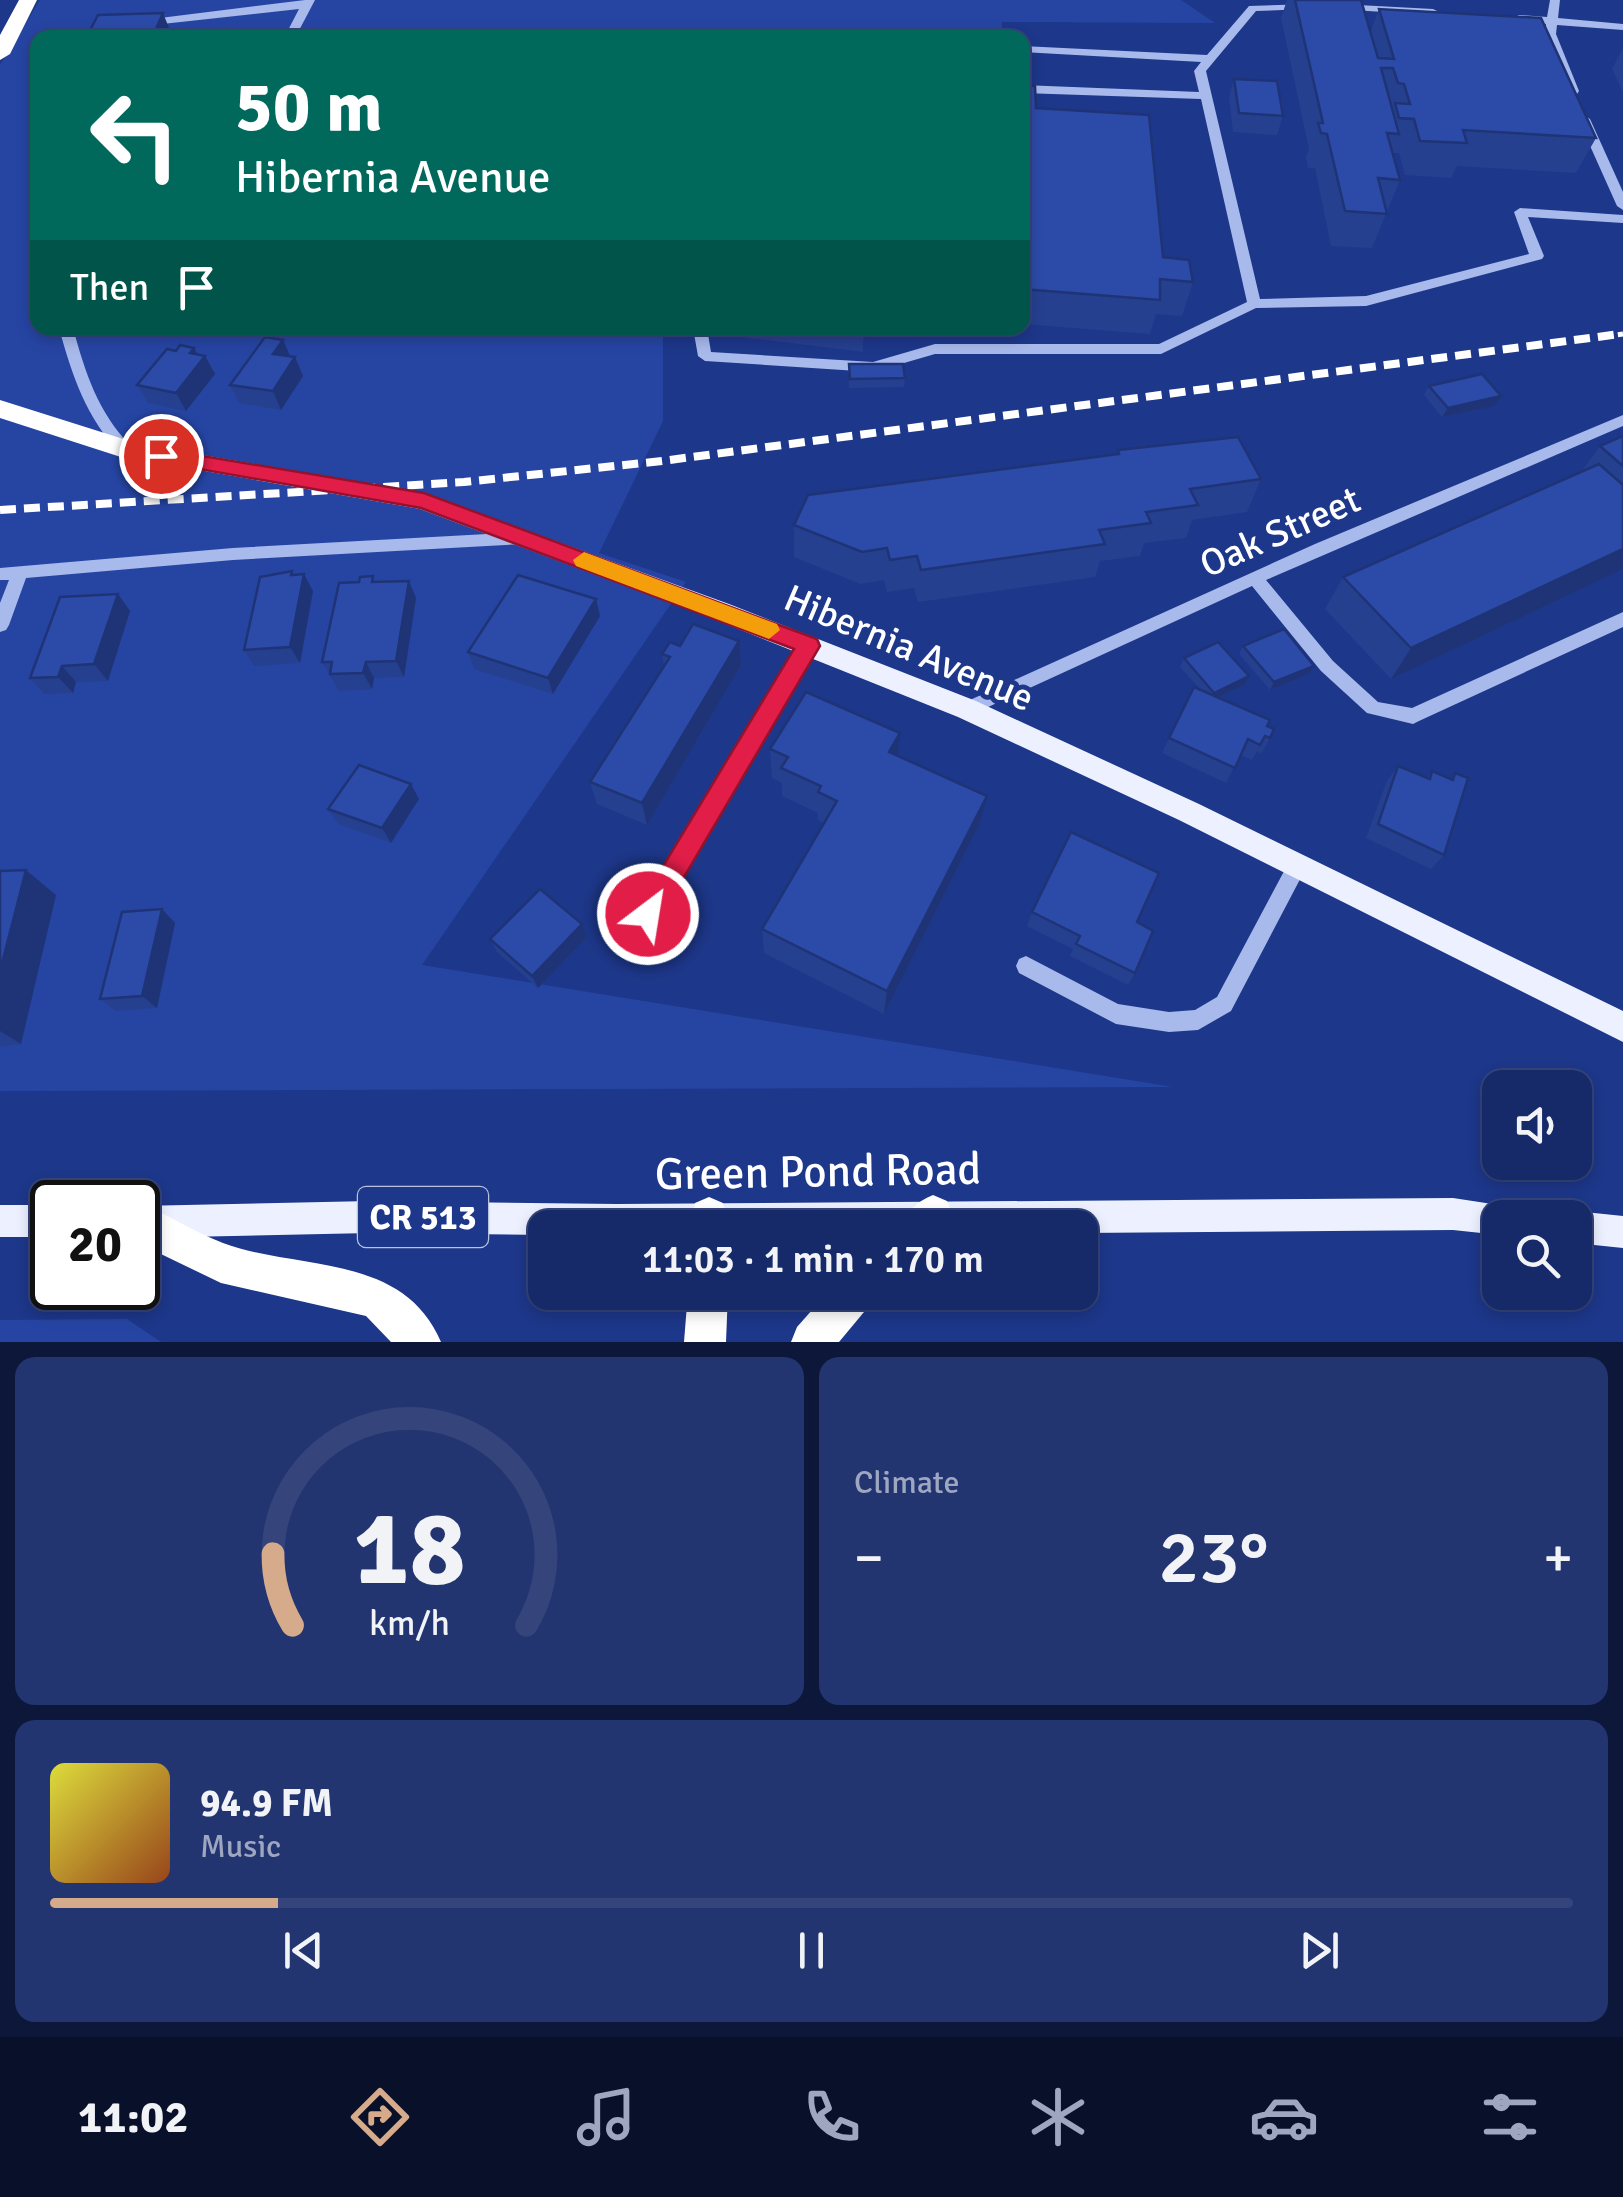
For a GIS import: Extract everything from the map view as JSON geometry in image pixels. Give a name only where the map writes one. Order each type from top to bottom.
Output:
[{"type":"highway","points":[[0,54],[28,0]]},
{"type":"highway","points":[[0,410],[127,450]]},
{"type":"highway","points":[[160,1233],[221,1263],[318,1282],[378,1299],[420,1342]]},
{"type":"highway","points":[[705,1342],[707,1310]]},
{"type":"highway","points":[[812,1342],[840,1310]]},
{"type":"main road","name":"Hibernia Avenue","points":[[127,450],[424,500],[809,646],[967,710],[1297,866],[1623,1027]]},
{"type":"main road","name":"Green Pond Road","points":[[160,1221],[370,1216],[528,1219]]},
{"type":"main road","name":"Green Pond Road","points":[[1098,1219],[1482,1216]]},
{"type":"main road","points":[[0,1221],[30,1221]]},
{"type":"main road","points":[[1592,1229],[1623,1232]]},
{"type":"street","points":[[1555,0],[1550,34],[1623,206]]},
{"type":"street","points":[[132,24],[309,2]]},
{"type":"street","points":[[293,30],[309,2]]},
{"type":"street","points":[[1254,304],[1200,71],[1252,8],[1285,4],[1443,13]]},
{"type":"street","points":[[1498,16],[1623,27]]},
{"type":"street","points":[[1030,49],[1209,59]]},
{"type":"street","points":[[1030,89],[1206,96]]},
{"type":"street","points":[[701,335],[705,356],[873,367],[935,349],[1161,350],[1254,304],[1366,301],[1537,256],[1520,212],[1623,218]]},
{"type":"street","points":[[68,335],[80,378],[108,434],[127,450]]},
{"type":"street","name":"Oak Street","points":[[967,710],[1255,578],[1623,420]]},
{"type":"street","points":[[0,574],[232,554],[524,538]]},
{"type":"street","points":[[0,624],[20,572]]},
{"type":"street","points":[[1255,578],[1327,666],[1373,708],[1413,716],[1623,619]]},
{"type":"street","points":[[648,914],[809,646]]},
{"type":"street","points":[[1026,966],[1116,1014],[1169,1022],[1198,1020],[1224,1004],[1297,866]]},
{"type":"shaded area","points":[[40,0],[1181,0],[1215,23],[1002,22],[1002,30],[30,30],[30,335],[663,335],[663,421],[599,553],[686,582],[422,965],[1173,1087],[0,1091],[0,65]]},
{"type":"shaded area","points":[[127,1319],[161,1342],[0,1342],[0,1320]]},
{"type":"building","points":[[1295,0],[1361,0],[1378,58],[1394,59],[1379,9],[1541,18],[1596,138],[1463,130],[1467,143],[1420,141],[1414,119],[1399,118],[1395,103],[1410,104],[1404,84],[1398,83],[1393,68],[1381,68],[1399,134],[1387,133],[1400,180],[1378,178],[1387,214],[1345,211],[1327,134],[1321,133],[1318,123],[1323,123]]},
{"type":"building","points":[[163,13],[156,30],[90,30],[98,15]]},
{"type":"building","points":[[1234,79],[1277,81],[1283,116],[1239,113]]},
{"type":"building","points":[[1030,86],[1035,86],[1036,108],[1149,115],[1163,257],[1189,260],[1193,282],[1160,279],[1160,300],[1030,290]]},
{"type":"building","points":[[265,337],[283,340],[273,354],[295,357],[273,391],[230,385]]},
{"type":"building","points":[[180,345],[194,348],[190,353],[205,356],[176,393],[137,385],[167,349],[176,351]]},
{"type":"building","points":[[849,364],[903,364],[905,378],[850,379]]},
{"type":"building","points":[[1482,374],[1501,396],[1448,408],[1429,386]]},
{"type":"building","points":[[1623,436],[1623,466],[1600,446]]},
{"type":"building","points":[[1238,437],[1261,479],[1190,489],[1198,505],[1146,512],[1151,523],[1099,530],[1105,544],[921,570],[917,556],[890,560],[887,548],[862,552],[794,525],[808,495],[1119,454],[1118,450]]},
{"type":"building","points":[[1599,464],[1623,485],[1623,549],[1411,648],[1343,577]]},
{"type":"building","points":[[292,571],[291,575],[304,574],[290,647],[244,650],[260,577]]},
{"type":"building","points":[[518,575],[596,599],[548,678],[468,652]]},
{"type":"building","points":[[373,576],[372,582],[409,581],[396,661],[366,662],[363,673],[330,674],[332,662],[322,662],[339,583],[359,582],[360,577]]},
{"type":"building","points":[[118,594],[94,664],[62,666],[58,677],[30,678],[60,597]]},
{"type":"building","points":[[693,624],[739,641],[642,803],[590,782],[670,657],[662,654],[670,642],[680,646]]},
{"type":"building","points":[[1284,629],[1314,666],[1274,682],[1243,646]]},
{"type":"building","points":[[1218,642],[1249,676],[1214,693],[1184,658]]},
{"type":"building","points":[[1194,687],[1270,720],[1267,726],[1274,729],[1270,738],[1265,736],[1260,745],[1248,739],[1235,768],[1169,738]]},
{"type":"building","points":[[806,692],[900,733],[889,752],[987,796],[887,991],[762,929],[837,801],[818,792],[821,786],[781,768],[788,757],[770,749]]},
{"type":"building","points":[[359,765],[411,784],[382,828],[328,809]]},
{"type":"building","points":[[1398,766],[1430,779],[1432,771],[1453,780],[1455,773],[1468,778],[1444,855],[1378,824]]},
{"type":"building","points":[[1071,832],[1159,873],[1137,922],[1153,931],[1135,973],[1076,944],[1080,936],[1032,912]]},
{"type":"building","points":[[26,870],[0,971],[0,871]]},
{"type":"building","points":[[540,889],[582,924],[532,976],[490,939]]},
{"type":"building","points":[[162,909],[142,996],[100,999],[122,912]]},
{"type":"railway","points":[[0,510],[464,482],[662,461],[1620,334]]},
{"type":"railway","points":[[1601,337],[1623,334]]},
{"type":"slow traffic","points":[[584,560],[769,630]]},
{"type":"route","points":[[161,456],[424,500],[809,646],[648,914]]}]
